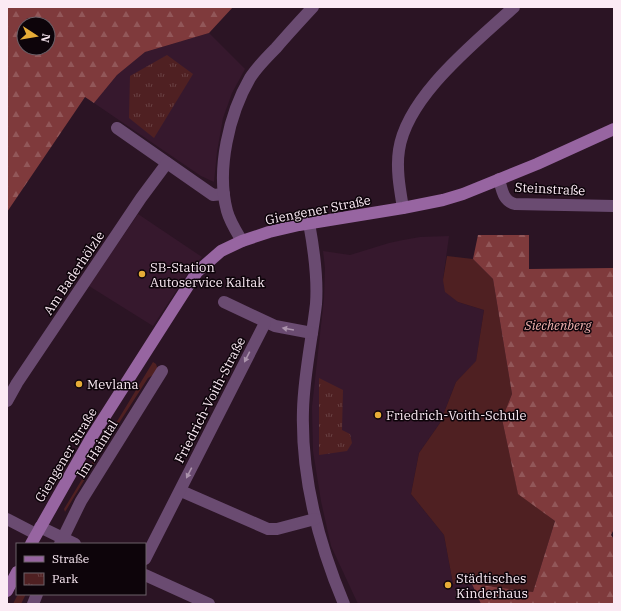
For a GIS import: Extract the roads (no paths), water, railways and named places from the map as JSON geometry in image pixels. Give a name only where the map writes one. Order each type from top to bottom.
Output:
[{"type":"main road","name":"Giengener Straße","points":[[36,535],[91,438],[197,272],[221,251],[242,241],[269,232],[309,223],[403,208],[449,198],[499,180],[550,159],[614,129]]},
{"type":"main road","points":[[7,592],[16,574]]},
{"type":"street","points":[[242,241],[230,218],[224,194],[226,148],[231,125],[250,78],[313,7]]},
{"type":"street","points":[[403,208],[398,166],[399,151],[404,130],[430,89],[452,64],[514,7]]},
{"type":"street","points":[[117,128],[213,195],[224,194]]},
{"type":"street","name":"Am Baderhölzle","points":[[7,401],[17,383],[141,198],[167,163]]},
{"type":"street","name":"Steinstraße","points":[[499,180],[504,198],[515,204],[614,206]]},
{"type":"street","points":[[309,223],[316,275],[316,304],[305,383],[303,422],[305,464],[315,519],[325,553],[344,604]]},
{"type":"street","points":[[224,302],[280,328],[312,333]]},
{"type":"street","name":"Friedrich-Voith-Straße","points":[[146,557],[181,491],[265,322]]},
{"type":"street","name":"Im Haintal","points":[[61,541],[81,501],[162,371]]},
{"type":"street","points":[[181,491],[268,529],[277,529],[315,519]]},
{"type":"street","points":[[7,519],[36,535],[61,541]]},
{"type":"street","points":[[146,575],[209,604]]},
{"type":"place","name":"SB-Station Autoservice Kaltak","points":[[142,274]]},
{"type":"place","name":"Mevlana","points":[[79,384]]},
{"type":"place","name":"Friedrich-Voith-Schule","points":[[378,415]]},
{"type":"place","name":"Städtisches Kinderhaus","points":[[448,585]]},
{"type":"park label","name":"Siechenberg","points":[[558,325]]}]
